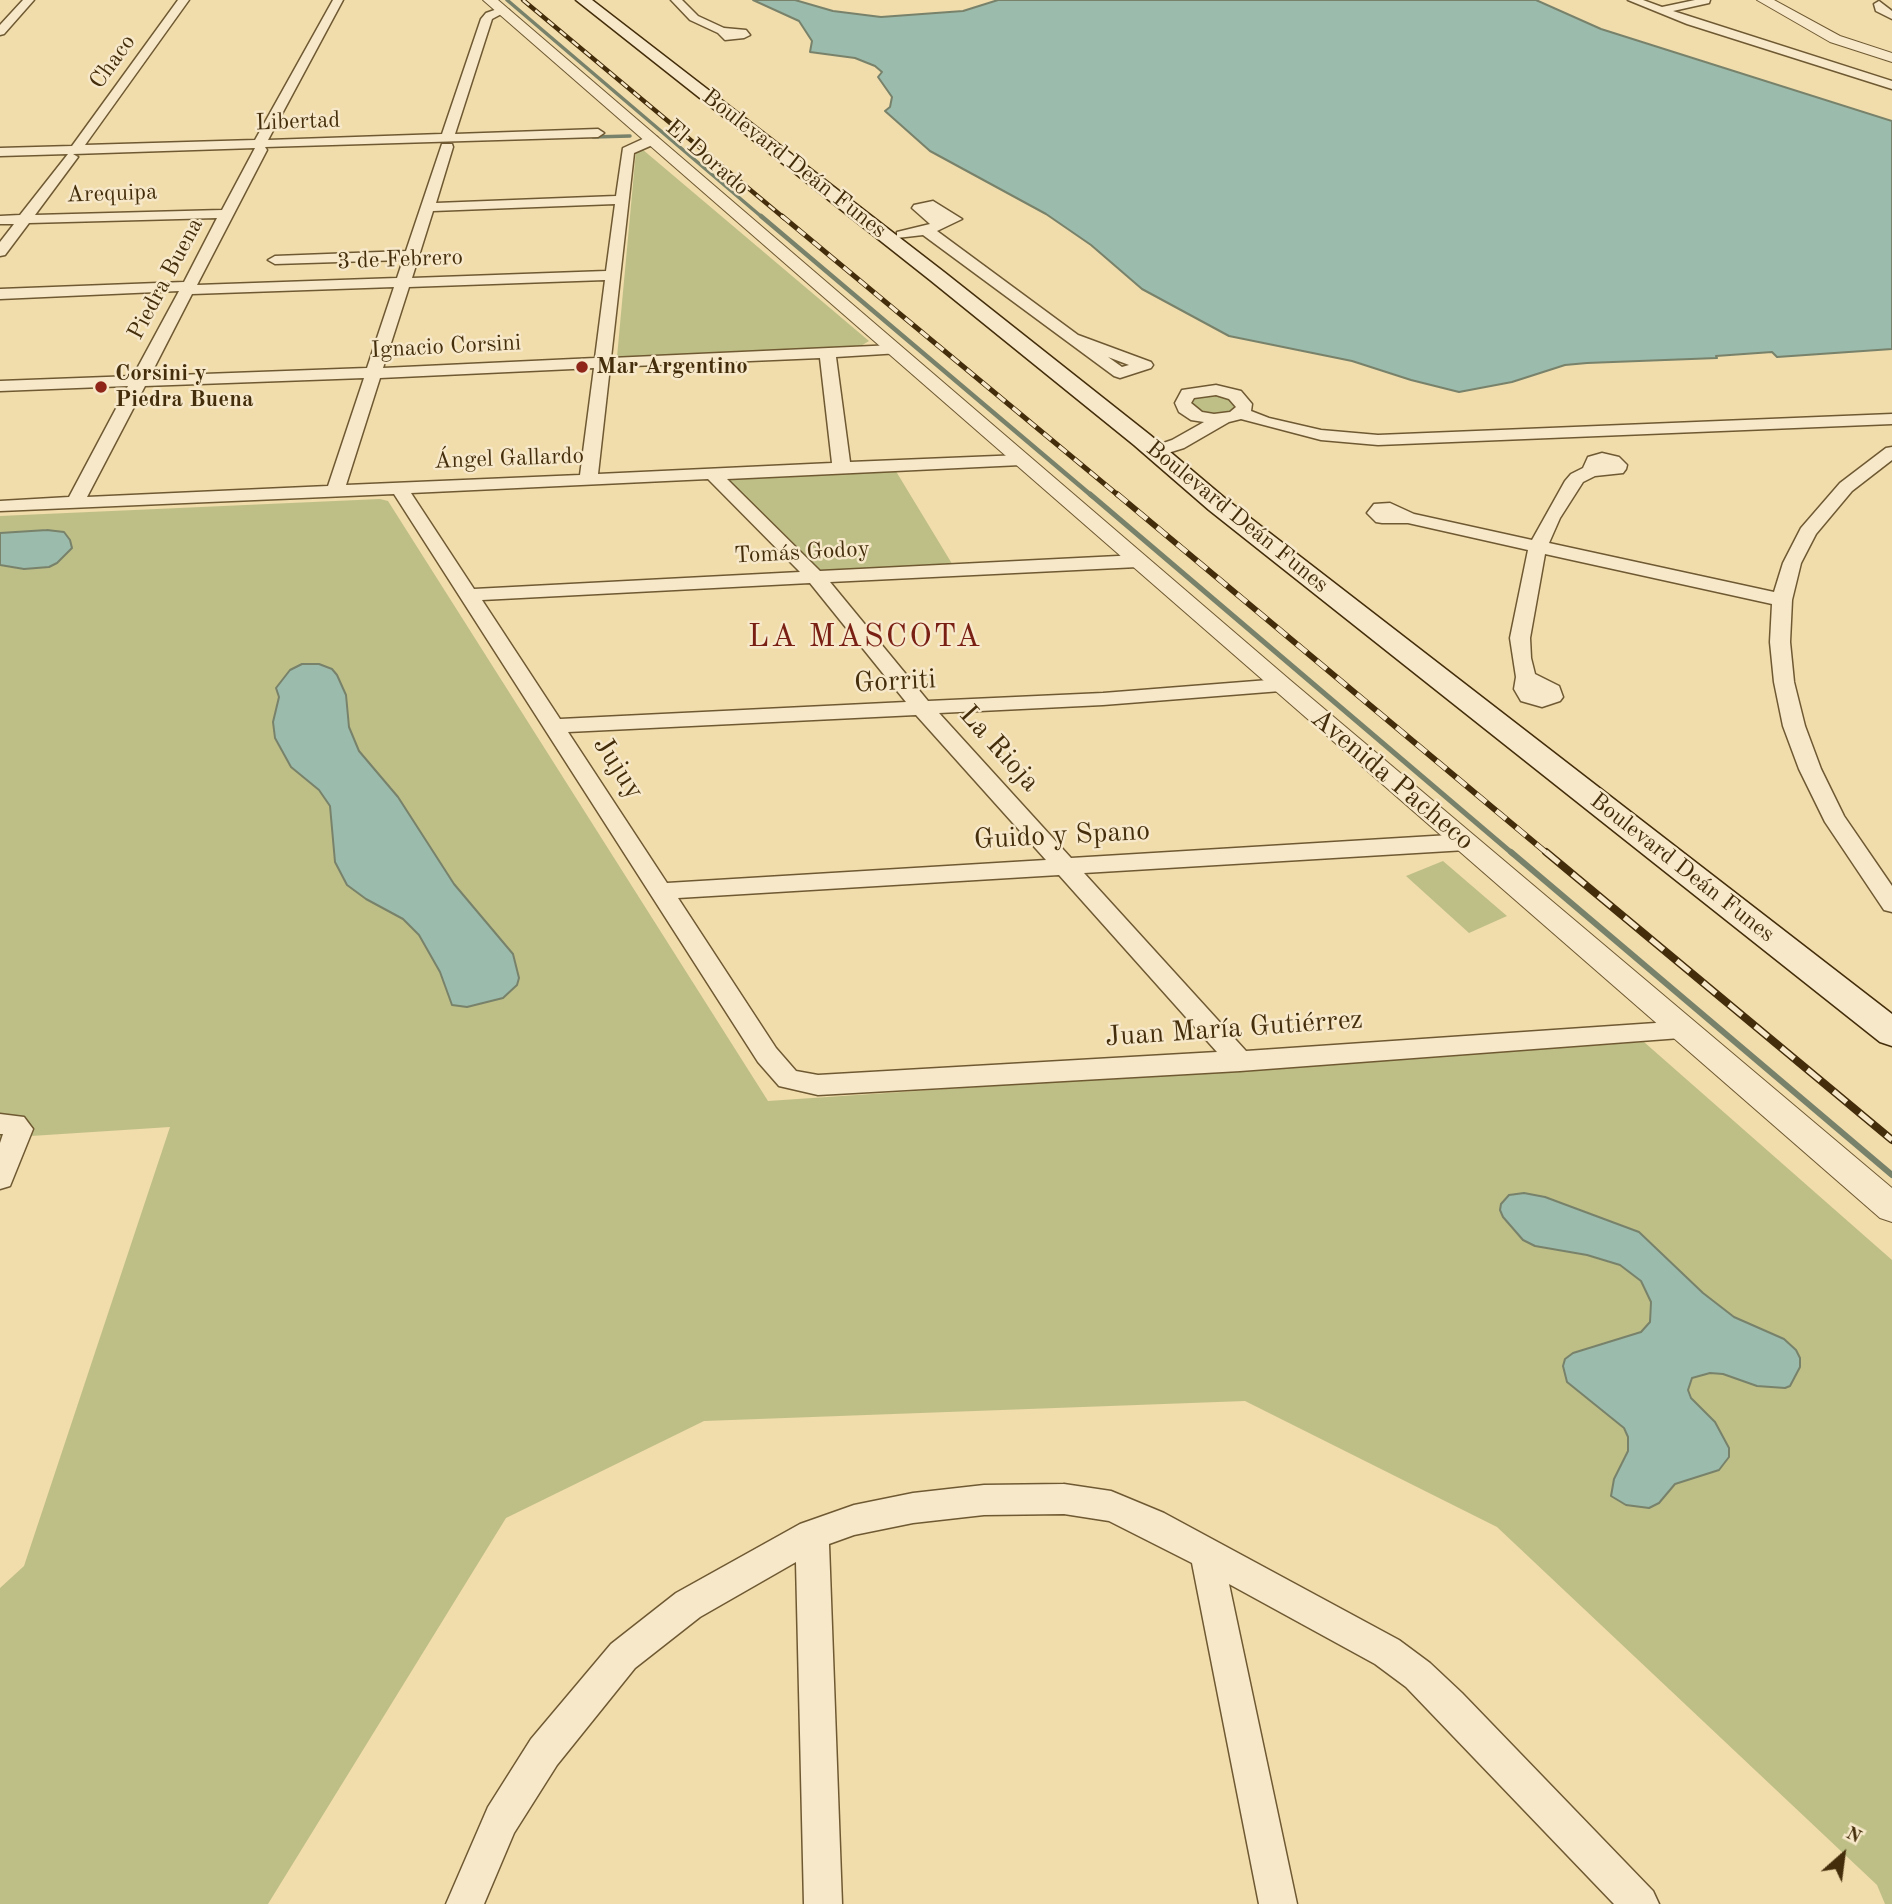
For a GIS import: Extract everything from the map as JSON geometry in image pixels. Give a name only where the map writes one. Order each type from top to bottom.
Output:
[{"type":"main road","name":"Boulevard Deán Funes","points":[[583,0],[1892,1014]]},
{"type":"main road","name":"Boulevard Deán Funes","points":[[595,0],[902,235],[1156,444],[1228,514],[1892,1033]]},
{"type":"street","points":[[0,32],[29,0]]},
{"type":"street","name":"Chaco","points":[[0,252],[184,0]]},
{"type":"street","name":"Piedra Buena","points":[[75,503],[338,0]]},
{"type":"street","points":[[676,0],[694,18],[722,31]]},
{"type":"street","points":[[1633,0],[1659,11],[1892,85]]},
{"type":"street","points":[[1763,0],[1835,39],[1892,55]]},
{"type":"street","points":[[1776,0],[1849,38],[1892,55]]},
{"type":"street","points":[[1659,11],[1705,1],[1719,2]]},
{"type":"street","points":[[1881,1],[1880,9],[1892,16]]},
{"type":"street","points":[[335,491],[429,207],[487,19],[496,5]]},
{"type":"street","name":"El Dorado","points":[[496,5],[894,350]]},
{"type":"street","name":"Libertad","points":[[0,152],[74,153],[447,143],[598,133]]},
{"type":"street","points":[[588,480],[628,151],[652,140]]},
{"type":"street","points":[[429,207],[623,200]]},
{"type":"street","name":"Arequipa","points":[[0,220],[226,214]]},
{"type":"street","points":[[902,235],[932,227],[1072,338]]},
{"type":"street","points":[[275,260],[413,255]]},
{"type":"street","name":"3 de Febrero","points":[[0,293],[615,275]]},
{"type":"street","name":"Ignacio Corsini","points":[[0,386],[894,350]]},
{"type":"street","name":"Avenida Pacheco","points":[[894,350],[1892,1208]]},
{"type":"street","points":[[828,354],[842,470]]},
{"type":"street","points":[[1156,444],[1231,416],[1244,404],[1235,395],[1206,390],[1188,394],[1184,398],[1183,403],[1191,413],[1205,418],[1231,416],[1301,431],[1378,440],[1892,419]]},
{"type":"street","points":[[1156,444],[1191,413]]},
{"type":"street","points":[[1892,452],[1853,480],[1824,510],[1808,532],[1792,563],[1783,600],[1780,642],[1784,682],[1794,726],[1810,769],[1833,817],[1892,904]]},
{"type":"street","name":"Ángel Gallardo","points":[[0,506],[714,476],[1021,460]]},
{"type":"street","points":[[1526,677],[1520,638],[1538,546],[1571,485],[1583,474],[1591,471]]},
{"type":"street","name":"La Rioja","points":[[714,476],[815,577],[923,709],[1240,1061]]},
{"type":"street","name":"Jujuy","points":[[399,488],[767,1055],[788,1079]]},
{"type":"street","points":[[1408,518],[1783,600]]},
{"type":"street","name":"Tomás Godoy","points":[[468,595],[1138,561]]},
{"type":"street","name":"Gorriti","points":[[554,726],[923,709],[1281,685]]},
{"type":"street","name":"Guido y Spano","points":[[662,891],[1466,842]]},
{"type":"street","name":"Juan María Gutiérrez","points":[[788,1079],[818,1085],[1240,1061],[1685,1030]]},
{"type":"street","points":[[0,1124],[14,1124],[19,1129],[0,1178]]},
{"type":"street","points":[[465,1904],[501,1820],[544,1752],[623,1656],[688,1605],[812,1535],[854,1520],[913,1508],[984,1500],[1064,1499],[1111,1506],[1152,1524],[1387,1652],[1418,1675],[1640,1904]]},
{"type":"street","points":[[812,1535],[823,1904]]},
{"type":"street","points":[[1207,1556],[1278,1904]]},
{"type":"green space","points":[[642,149],[869,341],[859,347],[617,357],[636,151]]},
{"type":"green space","points":[[1220,394],[1237,402],[1235,413],[1206,416],[1190,403],[1197,396]]},
{"type":"green space","points":[[894,468],[954,567],[818,575],[724,478]]},
{"type":"green space","points":[[380,499],[388,501],[768,1101],[1644,1042],[1892,1260],[1892,1904],[1885,1904],[1877,1885],[1497,1527],[1245,1401],[704,1421],[506,1518],[268,1904],[0,1904],[0,1588],[24,1566],[170,1127],[0,1138],[0,516]]},
{"type":"green space","points":[[1443,861],[1507,916],[1469,933],[1406,876]]},
{"type":"shaded area","points":[[753,0],[795,0],[833,11],[881,17],[963,11],[998,0],[1536,0],[1601,29],[1892,121],[1892,349],[1777,357],[1772,352],[1716,356],[1717,358],[1565,365],[1512,382],[1459,392],[1352,361],[1229,336],[1142,289],[1091,245],[1046,214],[930,151],[885,111],[890,107],[892,97],[878,77],[882,72],[875,66],[855,58],[810,52],[812,41],[799,21]]},
{"type":"shaded area","points":[[47,530],[64,532],[70,540],[72,548],[57,563],[49,567],[24,569],[0,565],[0,533]]},
{"type":"shaded area","points":[[302,664],[319,664],[332,669],[337,675],[346,695],[349,727],[359,751],[398,797],[454,884],[513,954],[519,978],[517,985],[503,998],[467,1007],[452,1005],[440,972],[419,935],[403,919],[366,899],[347,885],[335,862],[330,806],[319,790],[291,767],[275,738],[273,722],[279,697],[276,688],[290,670]]},
{"type":"shaded area","points":[[1524,1193],[1545,1197],[1639,1232],[1703,1293],[1734,1317],[1784,1339],[1800,1358],[1800,1367],[1790,1386],[1785,1388],[1757,1386],[1723,1374],[1710,1373],[1692,1378],[1688,1390],[1691,1398],[1715,1422],[1729,1448],[1729,1457],[1719,1470],[1675,1484],[1659,1503],[1649,1508],[1626,1505],[1611,1496],[1614,1479],[1628,1451],[1628,1437],[1624,1428],[1567,1382],[1563,1366],[1565,1359],[1573,1353],[1641,1332],[1650,1322],[1651,1302],[1641,1281],[1620,1265],[1587,1255],[1535,1246],[1523,1240],[1500,1210],[1501,1204],[1509,1195]]},
{"type":"waterway","points":[[507,0],[763,218]]},
{"type":"waterway","points":[[593,137],[630,136]]},
{"type":"waterway","points":[[761,216],[1092,496]]},
{"type":"waterway","points":[[1090,494],[1513,854]]},
{"type":"waterway","points":[[1511,852],[1892,1175]]},
{"type":"railway","points":[[523,0],[784,218]]},
{"type":"railway","points":[[782,216],[1119,496]]},
{"type":"railway","points":[[1117,494],[1548,854]]},
{"type":"railway","points":[[1546,852],[1892,1140]]},
{"type":"place","name":"Mar Argentino","points":[[582,367]]},
{"type":"place","name":"Corsini y Piedra Buena","points":[[101,387]]},
{"type":"district","name":"LA MASCOTA","points":[[865,638]]}]
